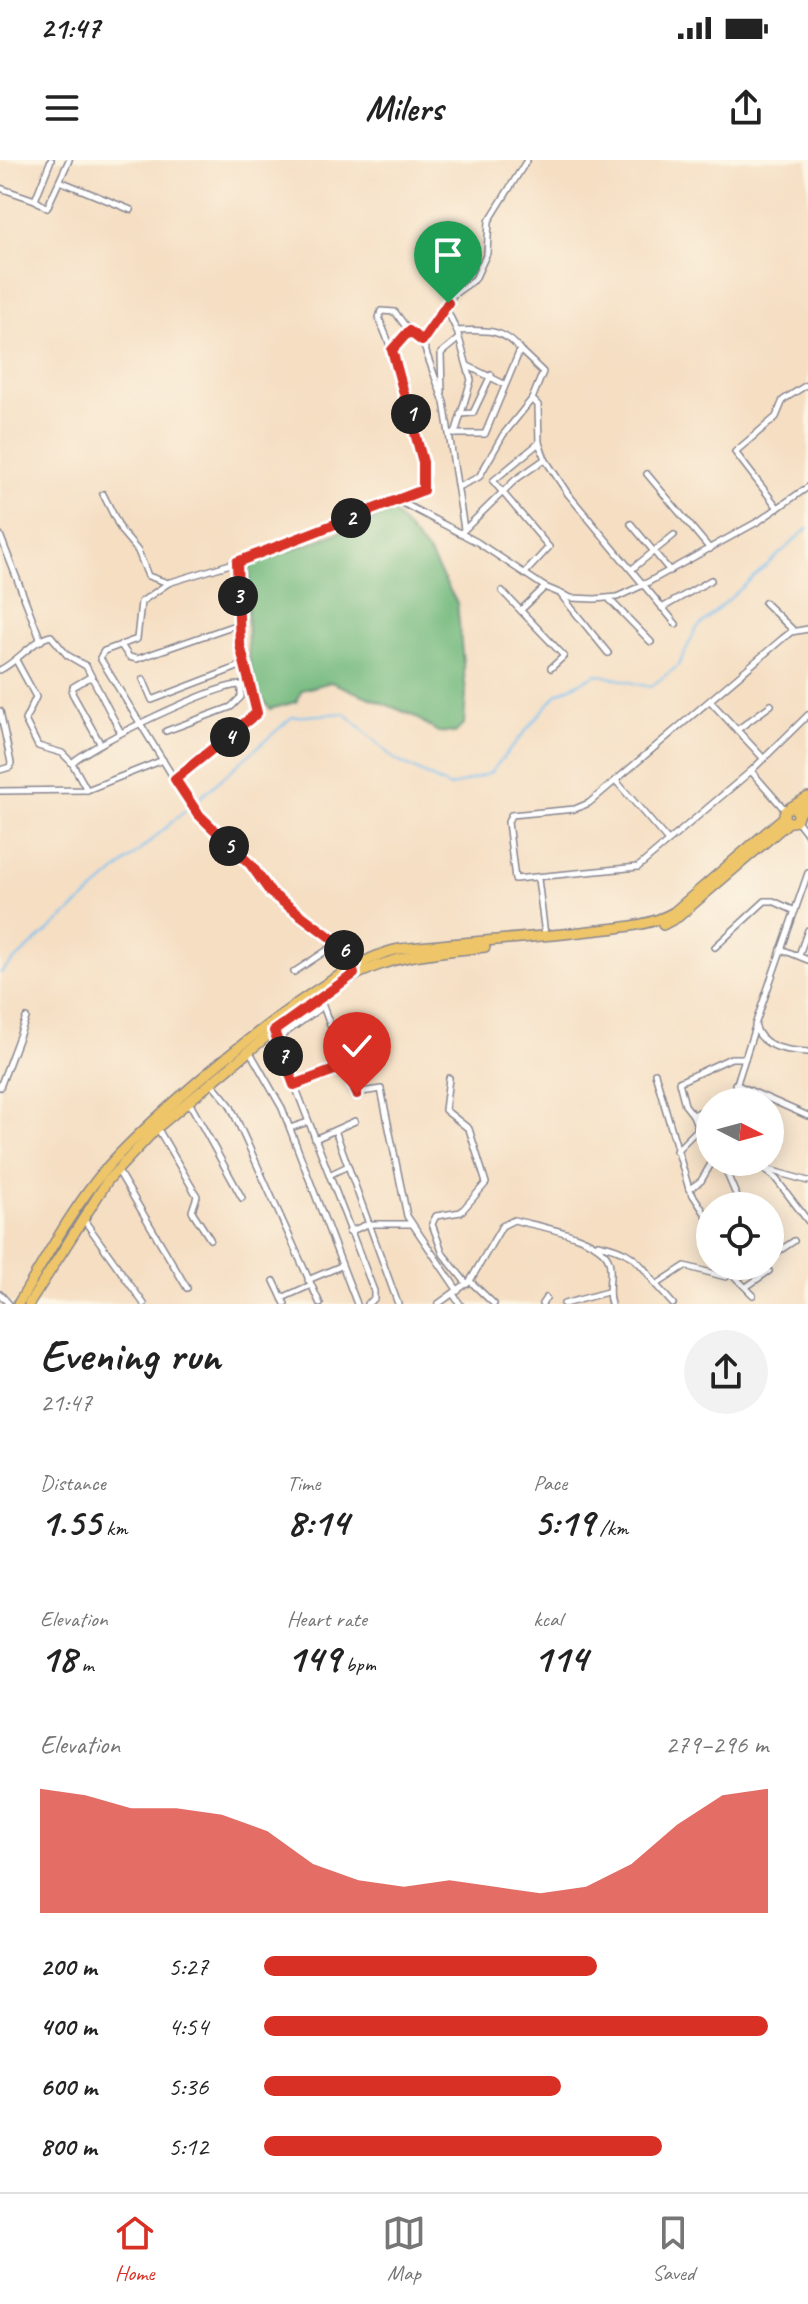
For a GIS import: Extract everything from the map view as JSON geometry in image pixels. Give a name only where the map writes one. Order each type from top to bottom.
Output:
[{"type":"main road","points":[[18,1304],[94,1184],[246,1048],[358,967],[396,954],[648,928],[673,921],[808,797]]},
{"type":"main road","points":[[790,815],[808,805]]},
{"type":"main road","points":[[29,1304],[82,1217],[153,1128],[246,1048],[275,1035],[358,967]]},
{"type":"street","points":[[35,200],[51,160]]},
{"type":"street","points":[[0,188],[35,200],[37,205],[50,206],[69,160]]},
{"type":"street","points":[[422,341],[453,295],[475,279],[487,253],[489,221],[527,160]]},
{"type":"street","points":[[60,181],[131,210]]},
{"type":"street","points":[[446,308],[457,331],[471,380],[453,434]]},
{"type":"street","points":[[103,494],[122,532],[138,551],[148,576],[159,583],[237,562],[422,492],[426,477],[392,350],[379,318],[381,311],[395,312],[409,331],[422,341],[442,393],[453,434],[462,532]]},
{"type":"street","points":[[457,331],[491,330],[502,334],[543,372],[532,399],[503,435],[479,477],[458,487]]},
{"type":"street","points":[[392,350],[409,331]]},
{"type":"street","points":[[442,393],[441,353],[459,339]]},
{"type":"street","points":[[453,434],[485,434],[520,350]]},
{"type":"street","points":[[468,366],[504,384]]},
{"type":"street","points":[[460,414],[473,413],[491,375]]},
{"type":"street","points":[[778,508],[735,452],[776,417],[783,400],[808,384]]},
{"type":"street","points":[[532,399],[539,408],[539,443],[545,459],[568,494],[676,624]]},
{"type":"street","points":[[524,574],[549,547],[493,479],[539,443]]},
{"type":"street","points":[[462,532],[503,492],[545,459]]},
{"type":"street","points":[[647,474],[710,549]]},
{"type":"street","points":[[398,501],[462,532],[561,595],[609,599],[643,585],[710,549],[808,487]]},
{"type":"street","points":[[631,524],[670,571]]},
{"type":"street","points":[[0,535],[41,641]]},
{"type":"street","points":[[632,569],[674,535]]},
{"type":"street","points":[[175,779],[253,719],[257,707],[243,665],[238,624],[237,562]]},
{"type":"street","points":[[662,608],[711,580]]},
{"type":"street","points":[[170,582],[142,600],[137,639],[104,651],[100,656],[198,814],[251,865],[271,893],[338,943],[358,967]]},
{"type":"street","points":[[522,609],[545,587]]},
{"type":"street","points":[[502,591],[564,656],[551,668]]},
{"type":"street","points":[[561,595],[608,653]]},
{"type":"street","points":[[609,599],[651,642]]},
{"type":"street","points":[[765,603],[794,631]]},
{"type":"street","points":[[121,645],[129,657],[137,659],[238,624]]},
{"type":"street","points":[[808,629],[794,631],[617,782],[575,809],[511,815],[508,822],[515,879],[630,871],[650,859],[751,771],[808,715]]},
{"type":"street","points":[[0,670],[17,662],[41,641],[53,637],[67,655],[83,663],[121,733]]},
{"type":"street","points":[[17,662],[36,697],[25,720],[38,746],[59,751],[72,763],[87,790]]},
{"type":"street","points":[[143,679],[152,700],[243,665]]},
{"type":"street","points":[[90,677],[73,687],[72,693],[100,743]]},
{"type":"street","points":[[72,763],[100,743],[186,702],[241,685],[241,697],[231,707],[166,731]]},
{"type":"street","points":[[711,702],[764,759]]},
{"type":"street","points":[[737,730],[771,705]]},
{"type":"street","points":[[0,711],[11,763],[10,767],[0,770]]},
{"type":"street","points":[[0,791],[87,790],[163,760]]},
{"type":"street","points":[[751,771],[808,835]]},
{"type":"street","points":[[617,782],[668,841]]},
{"type":"street","points":[[734,1088],[808,873]]},
{"type":"street","points":[[538,879],[545,938]]},
{"type":"street","points":[[715,947],[765,901],[773,901],[795,911]]},
{"type":"street","points":[[799,956],[808,930]]},
{"type":"street","points":[[294,972],[338,943]]},
{"type":"street","points":[[781,949],[808,960]]},
{"type":"street","points":[[367,1304],[375,1296],[275,1035],[323,1006],[355,1093],[381,1089],[402,1203],[411,1224],[460,1304]]},
{"type":"street","points":[[0,1087],[26,1018]]},
{"type":"street","points":[[755,1025],[767,1042],[783,1049],[808,1052]]},
{"type":"street","points":[[246,1048],[274,1092],[290,1128],[357,1304]]},
{"type":"street","points":[[696,1123],[685,1105],[679,1082],[731,1058],[745,1058]]},
{"type":"street","points":[[294,1085],[345,1066]]},
{"type":"street","points":[[655,1073],[676,1151],[689,1189],[696,1200]]},
{"type":"street","points":[[449,1078],[445,1110],[469,1129],[486,1183],[461,1212],[436,1216],[432,1224],[443,1254],[468,1282],[494,1304]]},
{"type":"street","points":[[210,1082],[230,1105],[320,1304]]},
{"type":"street","points":[[735,1084],[808,1116]]},
{"type":"street","points":[[188,1101],[242,1198]]},
{"type":"street","points":[[315,1139],[355,1121]]},
{"type":"street","points":[[290,1128],[308,1122]]},
{"type":"street","points":[[153,1128],[197,1196],[192,1211],[210,1239]]},
{"type":"street","points":[[335,1130],[398,1304]]},
{"type":"street","points":[[676,1151],[696,1131]]},
{"type":"street","points":[[329,1175],[348,1166]]},
{"type":"street","points":[[117,1170],[186,1280],[187,1288]]},
{"type":"street","points":[[784,1174],[808,1181]]},
{"type":"street","points":[[689,1189],[704,1176]]},
{"type":"street","points":[[772,1176],[808,1221]]},
{"type":"street","points":[[82,1217],[144,1304]]},
{"type":"street","points":[[438,1304],[468,1282],[507,1222],[514,1220],[621,1248],[636,1257],[673,1304]]},
{"type":"street","points":[[349,1232],[368,1224],[411,1224]]},
{"type":"street","points":[[784,1248],[794,1241]]},
{"type":"street","points":[[597,1244],[608,1259],[607,1292],[611,1304]]},
{"type":"street","points":[[274,1281],[284,1301],[341,1266]]},
{"type":"street","points":[[656,1285],[685,1266],[696,1269]]},
{"type":"street","points":[[740,1280],[753,1295]]},
{"type":"street","points":[[746,1287],[756,1280]]},
{"type":"street","points":[[564,1304],[607,1292]]},
{"type":"street","points":[[1,1295],[9,1304]]},
{"type":"green space","points":[[393,512],[430,555],[457,603],[466,693],[464,724],[455,733],[438,732],[412,715],[331,682],[302,690],[296,702],[270,709],[253,678],[249,660],[247,622],[250,566]]},
{"type":"waterway","points":[[0,973],[292,717],[345,713],[394,759],[450,787],[490,773],[557,694],[597,674],[650,687],[678,666],[696,629],[808,528]]},
{"type":"route","points":[[357,1094],[345,1066],[294,1085],[274,1031],[354,974],[352,967],[355,965],[338,943],[271,893],[251,865],[198,814],[175,779],[257,713],[240,645],[237,562],[422,492],[426,477],[423,462],[401,373],[392,350],[409,331],[417,334],[422,341],[448,303]]}]
